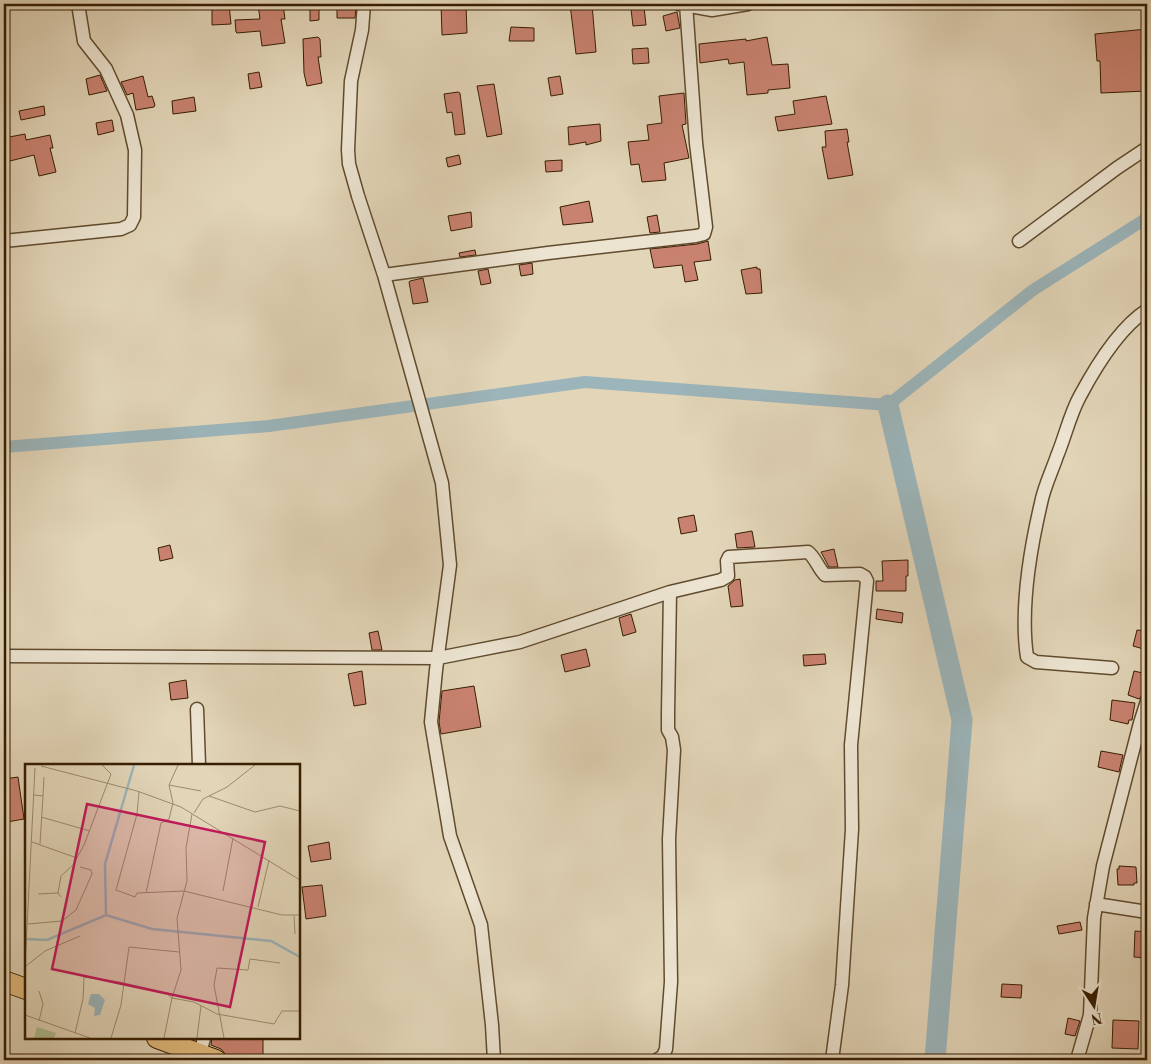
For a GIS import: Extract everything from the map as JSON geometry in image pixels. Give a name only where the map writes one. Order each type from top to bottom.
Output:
[{"type":"highway","points":[[4,981],[25,989]]},
{"type":"highway","points":[[161,1039],[207,1051]]},
{"type":"street","points":[[4,242],[121,229],[130,225],[134,217],[135,150],[127,115],[106,69],[84,41],[78,4]]},
{"type":"street","points":[[364,4],[362,30],[351,81],[349,164],[384,275],[442,483],[450,565],[431,722],[450,836],[481,925],[494,1060]]},
{"type":"street","points":[[679,4],[712,10],[748,4]]},
{"type":"street","points":[[384,275],[548,252],[704,234],[706,227],[696,143],[686,4]]},
{"type":"street","points":[[1020,241],[1117,168],[1147,148]]},
{"type":"street","points":[[1112,668],[1031,661],[1027,657],[1024,619],[1041,501],[1079,397],[1104,356],[1125,328],[1136,317],[1147,310]]},
{"type":"street","points":[[4,656],[438,658],[520,642],[670,592],[725,578],[728,576],[727,561],[729,557],[808,552],[825,575],[860,574],[865,577],[866,581],[851,745],[852,829],[842,985],[832,1060]]},
{"type":"street","points":[[657,1060],[663,1056],[666,1049],[671,982],[669,839],[674,750],[672,737],[668,730],[670,592]]},
{"type":"street","points":[[1077,1060],[1090,1015],[1096,904],[1108,847],[1143,724],[1147,701]]},
{"type":"street","points":[[197,709],[199,764]]},
{"type":"street","points":[[1096,904],[1147,912]]},
{"type":"building","points":[[212,4],[229,4],[231,24],[212,25]]},
{"type":"building","points":[[258,4],[283,4],[285,19],[281,19],[285,43],[262,46],[260,31],[236,32],[235,20],[260,19]]},
{"type":"building","points":[[310,4],[319,4],[319,20],[310,21]]},
{"type":"building","points":[[441,4],[466,4],[467,33],[442,35]]},
{"type":"building","points":[[570,4],[592,4],[596,52],[576,54]]},
{"type":"building","points":[[337,7],[356,8],[355,18],[337,18]]},
{"type":"building","points":[[644,7],[646,25],[633,26],[631,9]]},
{"type":"building","points":[[677,12],[680,28],[666,31],[663,16]]},
{"type":"building","points":[[511,27],[534,28],[534,41],[509,41]]},
{"type":"building","points":[[1147,29],[1147,91],[1101,93],[1100,61],[1097,61],[1095,34]]},
{"type":"building","points":[[318,37],[320,39],[321,57],[318,57],[322,83],[307,86],[304,73],[303,39]]},
{"type":"building","points":[[767,37],[772,65],[788,64],[790,88],[768,90],[768,93],[747,95],[744,62],[729,64],[728,59],[700,63],[699,44],[746,39],[746,41]]},
{"type":"building","points":[[648,48],[649,63],[633,64],[632,49]]},
{"type":"building","points":[[259,72],[262,87],[250,89],[248,74]]},
{"type":"building","points":[[100,75],[107,91],[89,95],[86,79]]},
{"type":"building","points":[[143,76],[148,97],[152,96],[155,105],[154,107],[136,110],[133,93],[127,95],[121,82]]},
{"type":"building","points":[[560,76],[563,94],[551,96],[548,78]]},
{"type":"building","points":[[494,84],[502,134],[487,137],[477,86]]},
{"type":"building","points":[[460,93],[465,134],[455,135],[452,112],[447,113],[444,94]]},
{"type":"building","points":[[684,93],[686,124],[682,125],[689,158],[664,163],[666,180],[642,182],[639,164],[631,165],[628,142],[649,140],[647,125],[662,123],[659,96]]},
{"type":"building","points":[[826,96],[832,124],[778,131],[775,117],[795,114],[793,101]]},
{"type":"building","points":[[194,97],[196,111],[173,114],[172,101]]},
{"type":"building","points":[[44,106],[45,115],[21,120],[19,111]]},
{"type":"building","points":[[112,120],[114,131],[98,135],[96,123]]},
{"type":"building","points":[[600,124],[601,141],[586,145],[586,142],[569,145],[568,127]]},
{"type":"building","points":[[847,129],[849,142],[847,142],[853,175],[828,179],[822,147],[826,147],[825,131]]},
{"type":"building","points":[[25,134],[26,140],[50,135],[53,148],[50,148],[56,172],[39,176],[34,155],[10,161],[4,138]]},
{"type":"building","points":[[459,155],[461,164],[448,167],[446,158]]},
{"type":"building","points":[[562,160],[562,171],[546,172],[545,161]]},
{"type":"building","points":[[589,201],[593,222],[563,225],[560,207]]},
{"type":"building","points":[[471,212],[472,227],[451,231],[448,216]]},
{"type":"building","points":[[657,215],[660,232],[650,233],[647,217]]},
{"type":"building","points":[[708,241],[711,260],[694,262],[698,280],[685,282],[682,265],[654,268],[650,249]]},
{"type":"building","points":[[475,250],[476,255],[460,257],[459,253]]},
{"type":"building","points":[[532,263],[533,274],[521,276],[519,265]]},
{"type":"building","points":[[757,267],[757,269],[760,269],[762,293],[746,294],[741,270]]},
{"type":"building","points":[[488,269],[491,283],[481,285],[478,271]]},
{"type":"building","points":[[423,278],[428,302],[413,304],[409,282]]},
{"type":"building","points":[[694,515],[697,531],[681,534],[678,518]]},
{"type":"building","points":[[752,531],[755,547],[737,548],[735,534]]},
{"type":"building","points":[[170,545],[173,558],[160,561],[158,548]]},
{"type":"building","points":[[834,549],[838,567],[829,567],[821,552]]},
{"type":"building","points":[[908,560],[906,591],[876,591],[876,581],[883,581],[882,561]]},
{"type":"building","points":[[740,579],[743,606],[731,607],[728,586],[735,580]]},
{"type":"building","points":[[877,609],[903,613],[902,623],[876,619]]},
{"type":"building","points":[[631,614],[636,632],[623,636],[619,618]]},
{"type":"building","points":[[1137,630],[1147,631],[1147,650],[1133,646]]},
{"type":"building","points":[[378,631],[382,650],[372,650],[369,633]]},
{"type":"building","points":[[586,649],[590,666],[565,672],[561,655]]},
{"type":"building","points":[[825,654],[826,664],[804,666],[803,655]]},
{"type":"building","points":[[362,671],[366,704],[354,706],[348,674]]},
{"type":"building","points":[[1134,671],[1147,674],[1146,693],[1139,699],[1128,695]]},
{"type":"building","points":[[186,680],[188,698],[171,700],[169,683]]},
{"type":"building","points":[[474,686],[481,727],[441,734],[439,722],[442,691]]},
{"type":"building","points":[[1112,700],[1135,703],[1132,720],[1129,720],[1128,724],[1110,720]]},
{"type":"building","points":[[1101,751],[1123,755],[1119,772],[1098,767]]},
{"type":"building","points":[[18,777],[24,819],[7,822],[4,779]]},
{"type":"building","points":[[329,842],[331,859],[311,862],[308,846]]},
{"type":"building","points":[[1119,866],[1136,867],[1137,883],[1134,883],[1134,885],[1118,885],[1117,869],[1119,869]]},
{"type":"building","points":[[322,885],[326,916],[306,919],[302,887]]},
{"type":"building","points":[[1080,922],[1082,930],[1059,934],[1057,926]]},
{"type":"building","points":[[1135,931],[1147,932],[1147,958],[1134,957]]},
{"type":"building","points":[[1002,984],[1022,985],[1021,998],[1001,997]]},
{"type":"building","points":[[1068,1018],[1080,1021],[1075,1036],[1065,1034]]},
{"type":"building","points":[[1113,1020],[1139,1021],[1138,1049],[1112,1048]]},
{"type":"building","points":[[212,1039],[263,1039],[263,1060],[244,1060],[226,1055],[221,1049],[211,1045]]},
{"type":"waterway","points":[[4,447],[269,426],[585,382],[888,405],[1033,290],[1147,218]]},
{"type":"waterway","points":[[888,405],[962,720],[935,1060]]}]
